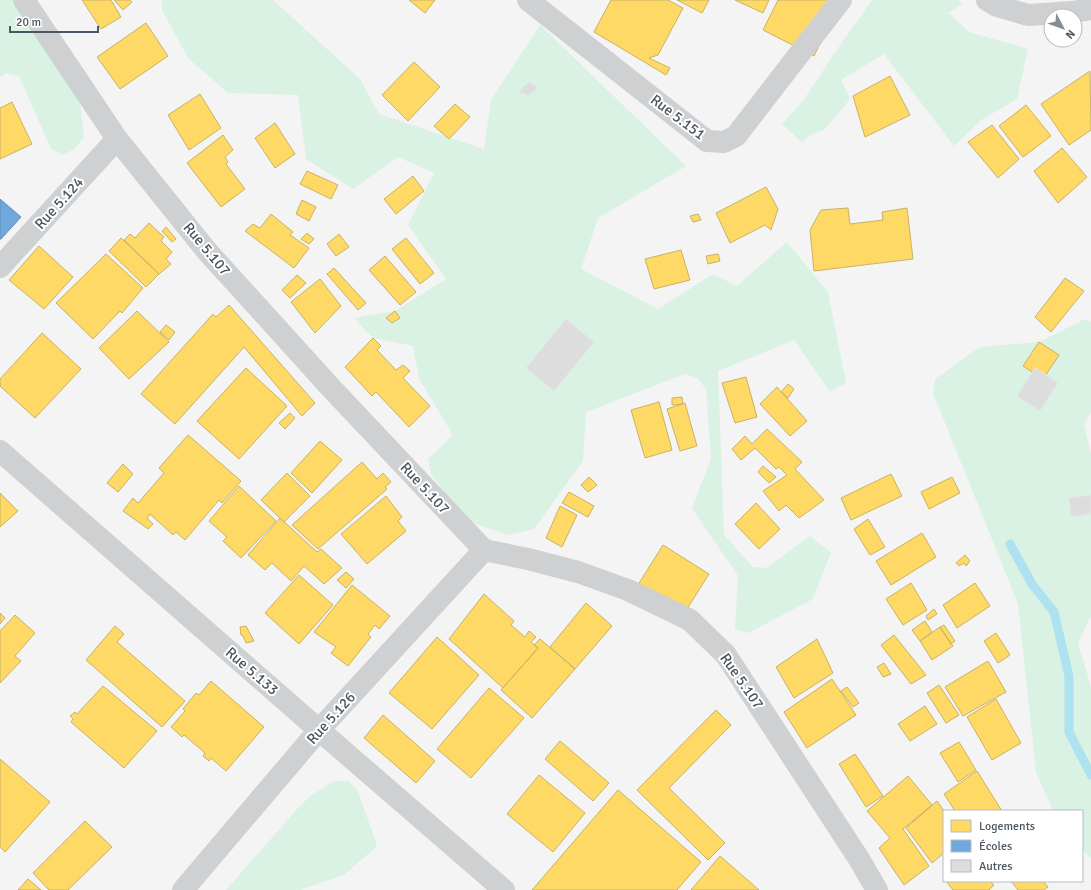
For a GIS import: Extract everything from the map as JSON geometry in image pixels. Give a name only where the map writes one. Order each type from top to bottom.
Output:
[{"type":"street","name":"Rue 5.107","points":[[24,0],[117,139],[206,250],[332,389],[484,550],[528,559],[578,572],[628,590],[690,620],[726,655],[859,859],[877,890]]},
{"type":"street","name":"Rue 5.151","points":[[528,0],[707,141],[724,142],[736,136],[841,0]]},
{"type":"street","points":[[987,0],[997,6],[1028,15],[1091,9]]},
{"type":"street","name":"Rue 5.124","points":[[0,267],[117,139]]},
{"type":"street","name":"Rue 5.133","points":[[0,450],[504,890]]},
{"type":"street","name":"Rue 5.126","points":[[183,890],[319,730],[484,550]]},
{"type":"green space","points":[[0,0],[35,0],[76,70],[84,137],[75,148],[64,155],[51,149],[19,76],[6,73],[0,77]]},
{"type":"green space","points":[[162,0],[273,0],[360,79],[379,114],[484,149],[491,100],[540,25],[686,166],[598,218],[581,269],[658,309],[713,274],[737,286],[787,242],[828,292],[846,383],[830,392],[794,340],[718,371],[724,535],[753,567],[766,568],[810,536],[831,552],[813,599],[748,633],[735,629],[738,576],[692,508],[711,459],[706,389],[697,378],[685,374],[586,412],[583,461],[534,529],[507,535],[465,520],[431,474],[428,459],[453,435],[419,378],[413,346],[373,338],[354,318],[395,311],[446,279],[408,225],[434,173],[398,157],[353,189],[306,159],[298,95],[228,93],[188,58],[162,10]]},
{"type":"green space","points":[[872,0],[958,0],[963,3],[949,13],[969,32],[1028,49],[1017,99],[981,120],[954,146],[884,54],[841,80],[850,99],[824,130],[812,134],[802,142],[782,124],[803,101]]},
{"type":"green space","points":[[1085,319],[1091,322],[1091,412],[1084,424],[1091,454],[1091,616],[1078,643],[1091,687],[1091,858],[1083,850],[1083,810],[1053,810],[1036,772],[1018,604],[933,393],[935,379],[980,347],[1039,342]]},
{"type":"green space","points":[[334,781],[349,781],[358,791],[377,846],[344,875],[300,890],[226,890],[298,808],[310,796]]},
{"type":"building: Logements","points":[[82,0],[111,0],[121,17],[101,29]]},
{"type":"building: Logements","points":[[114,0],[130,0],[132,2],[123,10]]},
{"type":"building: Logements","points":[[409,0],[435,0],[425,13]]},
{"type":"building: Logements","points":[[611,0],[668,0],[683,8],[658,55],[649,58],[670,68],[666,75],[594,32]]},
{"type":"building: Logements","points":[[677,0],[709,0],[702,13]]},
{"type":"building: Logements","points":[[735,0],[769,0],[763,13]]},
{"type":"building: Logements","points":[[778,0],[841,0],[814,56],[763,30]]},
{"type":"building: Logements","points":[[146,23],[168,56],[120,89],[97,57]]},
{"type":"building: Logements","points":[[414,62],[440,87],[408,121],[382,95]]},
{"type":"building: Logements","points":[[1090,71],[1091,130],[1069,145],[1041,104]]},
{"type":"building: Logements","points":[[890,76],[910,115],[865,137],[853,96]]},
{"type":"building: Logements","points":[[200,94],[221,128],[189,150],[168,115]]},
{"type":"building: Logements","points":[[12,102],[32,144],[0,159],[0,108]]},
{"type":"building: Logements","points":[[455,104],[470,117],[449,139],[434,126]]},
{"type":"building: Logements","points":[[1026,105],[1051,136],[1023,157],[999,126]]},
{"type":"building: Logements","points":[[275,123],[295,154],[275,168],[255,138]]},
{"type":"building: Logements","points":[[992,125],[1019,159],[998,178],[968,142]]},
{"type":"building: Logements","points":[[223,135],[233,150],[225,157],[228,162],[226,164],[245,189],[221,207],[187,163]]},
{"type":"building: Logements","points":[[1062,148],[1087,177],[1058,203],[1034,171]]},
{"type":"building: Logements","points":[[307,171],[338,185],[331,199],[300,184]]},
{"type":"building: Logements","points":[[413,176],[424,191],[396,214],[384,199]]},
{"type":"building: Logements","points":[[766,187],[778,209],[771,230],[765,225],[730,243],[716,213]]},
{"type":"building: Logements","points":[[302,200],[316,207],[309,221],[296,214]]},
{"type":"building: Logements","points":[[848,208],[850,224],[883,220],[882,212],[907,208],[913,259],[814,271],[810,230],[821,210]]},
{"type":"building: Logements","points":[[271,214],[293,232],[290,235],[309,248],[294,268],[245,231],[253,224],[260,228]]},
{"type":"building: Logements","points":[[698,214],[701,220],[693,222],[690,216]]},
{"type":"building: Logements","points":[[149,223],[164,237],[161,241],[172,252],[166,259],[171,264],[159,274],[124,240],[130,234],[135,238]]},
{"type":"building: Logements","points":[[166,227],[176,239],[172,242],[162,231]]},
{"type":"building: Logements","points":[[307,233],[314,239],[309,244],[301,239]]},
{"type":"building: Logements","points":[[339,234],[349,247],[336,256],[327,244]]},
{"type":"building: Logements","points":[[121,238],[159,274],[146,287],[109,251]]},
{"type":"building: Logements","points":[[406,238],[434,273],[420,284],[392,249]]},
{"type":"building: Logements","points":[[39,246],[73,277],[44,309],[9,280]]},
{"type":"building: Logements","points":[[681,250],[690,280],[654,289],[645,259]]},
{"type":"building: Logements","points":[[106,254],[143,288],[122,313],[120,311],[93,339],[56,303]]},
{"type":"building: Logements","points":[[718,254],[720,261],[708,264],[706,256]]},
{"type":"building: Logements","points":[[385,256],[416,292],[400,305],[369,270]]},
{"type":"building: Logements","points":[[334,268],[366,303],[358,310],[327,274]]},
{"type":"building: Logements","points":[[297,275],[306,283],[290,298],[282,290]]},
{"type":"building: Logements","points":[[1065,278],[1084,291],[1051,332],[1035,317]]},
{"type":"building: Logements","points":[[320,279],[341,306],[315,333],[291,302]]},
{"type":"building: Logements","points":[[229,305],[315,403],[302,416],[244,347],[175,424],[141,394],[213,314],[216,317]]},
{"type":"building: Logements","points":[[137,311],[169,342],[129,379],[99,348]]},
{"type":"building: Logements","points":[[395,311],[400,318],[392,323],[386,318]]},
{"type":"building: Logements","points":[[166,325],[175,332],[169,340],[160,332]]},
{"type":"building: Logements","points":[[42,333],[81,369],[35,418],[0,386],[0,379]]},
{"type":"building: Logements","points":[[373,338],[381,346],[377,350],[396,370],[403,365],[410,371],[403,378],[430,406],[409,427],[376,392],[372,396],[345,367]]},
{"type":"building: Logements","points":[[1039,342],[1059,355],[1043,379],[1023,366]]},
{"type":"building: Logements","points":[[246,368],[287,406],[239,459],[197,421]]},
{"type":"building: Logements","points":[[746,377],[757,417],[735,423],[722,383]]},
{"type":"building: Logements","points":[[788,384],[794,389],[788,398],[781,392]]},
{"type":"building: Logements","points":[[777,387],[807,421],[790,436],[760,404]]},
{"type":"building: Logements","points":[[682,397],[683,404],[672,405],[672,398]]},
{"type":"building: Logements","points":[[659,402],[672,450],[645,458],[631,410]]},
{"type":"building: Logements","points":[[685,403],[697,446],[680,451],[667,409]]},
{"type":"building: Logements","points":[[290,413],[295,418],[285,429],[279,423]]},
{"type":"building: Logements","points":[[767,429],[802,462],[795,469],[824,500],[799,518],[786,505],[779,511],[763,491],[787,475],[779,467],[776,469],[755,448],[741,460],[732,449],[745,436],[752,444]]},
{"type":"building: Logements","points":[[188,435],[241,481],[222,503],[219,500],[185,540],[176,532],[173,535],[150,514],[147,518],[153,524],[148,529],[123,511],[133,498],[138,503],[164,473],[159,468]]},
{"type":"building: Logements","points":[[320,441],[342,460],[312,493],[291,473]]},
{"type":"building: Logements","points":[[362,462],[377,479],[383,473],[391,482],[385,487],[387,489],[318,549],[292,525]]},
{"type":"building: Logements","points":[[123,464],[133,474],[118,492],[107,483]]},
{"type":"building: Logements","points":[[763,466],[776,477],[769,483],[758,472]]},
{"type":"building: Logements","points":[[287,473],[310,496],[284,522],[261,500]]},
{"type":"building: Logements","points":[[891,474],[902,496],[851,520],[841,498]]},
{"type":"building: Logements","points":[[589,477],[597,485],[588,492],[581,485]]},
{"type":"building: Logements","points":[[952,477],[960,493],[929,509],[921,492]]},
{"type":"building: Logements","points":[[239,486],[276,521],[241,558],[223,541],[227,537],[209,521]]},
{"type":"building: Logements","points":[[569,492],[594,506],[588,517],[562,503]]},
{"type":"building: Logements","points":[[0,493],[18,511],[0,527]]},
{"type":"building: Logements","points":[[386,496],[402,517],[398,521],[406,531],[367,564],[341,534]]},
{"type":"building: Logements","points":[[756,503],[780,529],[759,549],[735,524]]},
{"type":"building: Logements","points":[[560,506],[577,515],[562,547],[546,538]]},
{"type":"building: Logements","points":[[280,518],[317,552],[321,549],[342,568],[324,584],[304,566],[291,581],[272,563],[265,570],[248,555]]},
{"type":"building: Logements","points":[[868,519],[885,547],[870,555],[854,529]]},
{"type":"building: Logements","points":[[922,533],[936,557],[891,585],[876,561]]},
{"type":"building: Logements","points":[[663,545],[709,574],[682,617],[636,588]]},
{"type":"building: Logements","points":[[965,555],[970,561],[966,566],[964,563],[959,566],[956,563]]},
{"type":"building: Logements","points":[[346,572],[354,579],[346,588],[337,580]]},
{"type":"building: Logements","points":[[299,575],[333,605],[299,644],[265,613]]},
{"type":"building: Logements","points":[[911,583],[927,610],[903,625],[886,599]]},
{"type":"building: Logements","points":[[975,583],[990,606],[957,628],[943,605]]},
{"type":"building: Logements","points":[[352,585],[390,616],[379,629],[375,625],[368,634],[371,637],[348,666],[331,653],[336,647],[314,632]]},
{"type":"building: Logements","points":[[484,594],[514,621],[511,625],[525,637],[529,631],[536,637],[531,642],[538,648],[503,688],[449,639]]},
{"type":"building: Logements","points":[[586,603],[612,626],[575,669],[550,647]]},
{"type":"building: Logements","points":[[934,609],[937,614],[928,620],[926,616]]},
{"type":"building: Logements","points":[[0,613],[5,618],[0,624]]},
{"type":"building: Logements","points":[[15,615],[35,633],[15,656],[21,661],[0,683],[0,631]]},
{"type":"building: Logements","points":[[925,621],[932,632],[920,641],[912,630]]},
{"type":"building: Logements","points":[[944,625],[955,641],[951,644],[940,627]]},
{"type":"building: Logements","points":[[115,626],[124,634],[117,642],[185,701],[162,727],[86,660]]},
{"type":"building: Logements","points":[[246,626],[254,641],[246,643],[241,635],[240,627]]},
{"type":"building: Logements","points":[[940,627],[953,646],[932,660],[920,641]]},
{"type":"building: Logements","points":[[996,633],[1010,655],[998,663],[984,641]]},
{"type":"building: Logements","points":[[894,635],[926,675],[911,684],[881,645]]},
{"type":"building: Logements","points":[[437,637],[479,675],[432,729],[389,693]]},
{"type":"building: Logements","points":[[540,639],[575,669],[532,718],[501,690],[538,648],[534,645]]},
{"type":"building: Logements","points":[[817,639],[833,673],[794,698],[776,667]]},
{"type":"building: Logements","points":[[988,661],[1006,692],[963,716],[945,687]]},
{"type":"building: Logements","points":[[884,663],[891,674],[883,677],[877,667]]},
{"type":"building: Logements","points":[[832,679],[856,715],[807,748],[784,712]]},
{"type":"building: Logements","points":[[211,681],[264,727],[226,771],[211,758],[209,761],[203,756],[205,753],[184,735],[182,737],[171,727],[185,711],[183,709],[196,693],[199,695]]},
{"type":"building: Logements","points":[[939,685],[959,715],[946,723],[927,693]]},
{"type":"building: Logements","points":[[103,686],[157,731],[124,768],[71,722],[73,719],[70,716],[75,712],[77,714]]},
{"type":"building: Logements","points":[[847,687],[859,703],[853,707],[841,691]]},
{"type":"building: Logements","points":[[489,688],[524,718],[471,778],[437,749]]},
{"type":"building: Logements","points":[[996,699],[1021,743],[992,760],[967,717]]},
{"type":"building: Logements","points":[[925,706],[937,724],[910,741],[898,724]]},
{"type":"building: Logements","points":[[716,710],[731,725],[669,788],[725,843],[708,860],[637,790]]},
{"type":"building: Logements","points":[[383,715],[435,761],[416,783],[364,738]]},
{"type":"building: Logements","points":[[560,741],[609,783],[593,801],[545,759]]},
{"type":"building: Logements","points":[[959,742],[976,770],[958,782],[940,753]]},
{"type":"building: Logements","points":[[855,754],[883,796],[866,807],[839,764]]},
{"type":"building: Logements","points":[[0,759],[50,802],[5,852],[0,847]]},
{"type":"building: Logements","points":[[977,771],[1001,810],[954,810],[944,794]]},
{"type":"building: Logements","points":[[539,775],[585,813],[553,852],[507,814]]},
{"type":"building: Logements","points":[[908,776],[932,805],[903,829],[929,866],[904,885],[879,848],[890,838],[867,811]]},
{"type":"building: Logements","points":[[618,790],[701,862],[677,890],[532,890]]},
{"type":"building: Logements","points":[[937,801],[943,810],[943,854],[932,863],[906,828]]},
{"type":"building: Logements","points":[[85,821],[112,847],[68,890],[49,890],[33,873]]},
{"type":"building: Logements","points":[[720,856],[759,890],[691,890]]},
{"type":"building: Logements","points":[[28,879],[41,890],[18,890]]},
{"type":"building: Logements","points":[[947,882],[991,882],[994,885],[989,890],[953,890]]},
{"type":"building: Logements","points":[[1012,882],[1044,882],[1048,887],[1044,890],[1018,890]]},
{"type":"building: Écoles","points":[[0,199],[21,217],[1,239],[0,239]]},
{"type":"building: Autres","points":[[529,82],[538,88],[527,96],[524,93],[521,94],[520,91],[522,88]]},
{"type":"building: Autres","points":[[566,319],[594,342],[554,391],[526,368]]},
{"type":"building: Autres","points":[[1035,368],[1058,383],[1040,411],[1017,396]]},
{"type":"building: Autres","points":[[1091,495],[1091,514],[1071,517],[1069,498]]},
{"type":"waterway","points":[[1010,544],[1032,584],[1054,612],[1069,676],[1069,732],[1091,775]]}]
